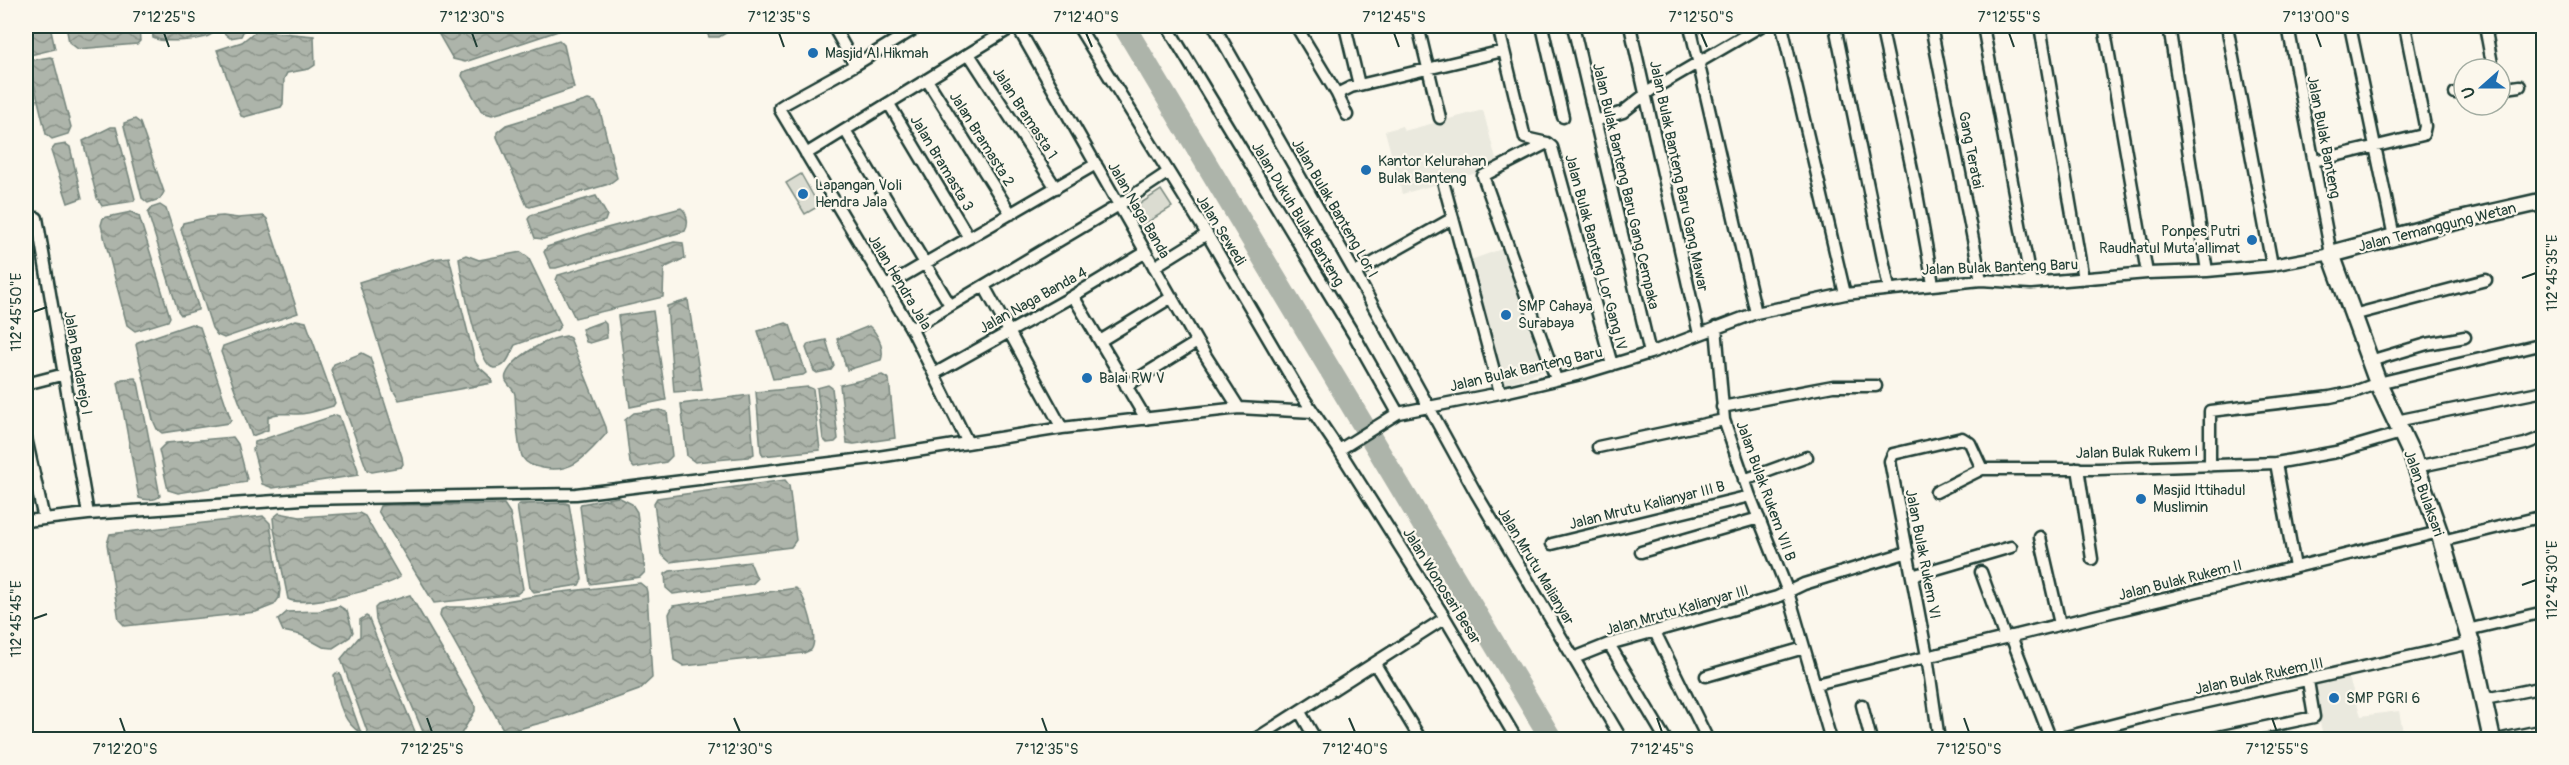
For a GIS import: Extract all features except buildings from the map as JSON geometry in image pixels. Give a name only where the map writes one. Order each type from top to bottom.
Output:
[{"type":"street","points":[[833,26],[855,65],[919,26]]},
{"type":"street","points":[[806,154],[1015,26]]},
{"type":"street","name":"Jalan Naga Banda","points":[[1015,26],[1197,342],[1239,408]]},
{"type":"street","name":"Jalan Sewedi","points":[[1078,26],[1167,173],[1207,234],[1313,412],[1339,450]]},
{"type":"street","name":"Jalan Dukuh Bulak Banteng","points":[[1167,26],[1354,335],[1395,415]]},
{"type":"street","name":"Jalan Bulak Banteng Lor I","points":[[1214,26],[1355,273],[1427,406]]},
{"type":"street","points":[[1296,26],[1347,115]]},
{"type":"street","points":[[1345,26],[1359,85]]},
{"type":"street","points":[[1418,26],[1440,118]]},
{"type":"street","name":"Jalan Bulak Banteng Lor Gang IV","points":[[1498,26],[1526,138],[1547,143],[1552,147],[1612,365]]},
{"type":"street","points":[[1542,26],[1563,117]]},
{"type":"street","name":"Jalan Bulak Banteng Baru Gang Cempaka","points":[[1573,26],[1650,353]]},
{"type":"street","name":"Jalan Bulak Banteng Baru Gang Mawar","points":[[1630,26],[1699,333]]},
{"type":"street","points":[[1690,26],[1756,314]]},
{"type":"street","points":[[1595,121],[1623,112],[1646,95],[1761,26]]},
{"type":"street","points":[[1782,26],[1845,294]]},
{"type":"street","points":[[1835,26],[1889,288]]},
{"type":"street","points":[[1881,26],[1916,188],[1933,284]]},
{"type":"street","name":"Gang Teratai","points":[[1932,26],[1982,280]]},
{"type":"street","points":[[1983,26],[2031,283]]},
{"type":"street","points":[[2040,26],[2083,279]]},
{"type":"street","points":[[2104,26],[2147,273]]},
{"type":"street","points":[[2169,26],[2207,271]]},
{"type":"street","points":[[2227,26],[2272,265]]},
{"type":"street","name":"Jalan Bulak Banteng","points":[[2288,26],[2332,260]]},
{"type":"street","points":[[2350,26],[2394,237]]},
{"type":"street","points":[[2313,161],[2377,148],[2423,135],[2425,132],[2405,26]]},
{"type":"street","points":[[2485,26],[2491,57]]},
{"type":"street","points":[[1337,94],[1359,85],[1503,51]]},
{"type":"street","name":"Jalan Bramasta 1","points":[[969,54],[1056,188]]},
{"type":"street","name":"Jalan Hendra Jala","points":[[855,65],[788,102],[780,107],[780,110],[911,329],[968,442]]},
{"type":"street","name":"Jalan Bramasta 2","points":[[927,80],[1011,214]]},
{"type":"street","points":[[2512,87],[2520,86]]},
{"type":"street","name":"Jalan Bramasta 3","points":[[889,104],[969,238]]},
{"type":"street","points":[[845,130],[950,305]]},
{"type":"street","points":[[1547,143],[1484,175],[1556,379]]},
{"type":"street","points":[[886,286],[1096,164]]},
{"type":"street","points":[[911,329],[1119,206],[1167,173]]},
{"type":"street","points":[[1444,185],[1500,393]]},
{"type":"street","name":"Jalan Temanggung Wetan","points":[[2332,260],[2394,237],[2544,201]]},
{"type":"street","name":"Jalan Bandarejo I","points":[[37,218],[88,514]]},
{"type":"street","points":[[1355,273],[1404,248],[1453,218]]},
{"type":"street","points":[[1154,267],[1207,234]]},
{"type":"street","name":"Jalan Naga Banda 4","points":[[934,374],[1146,252]]},
{"type":"street","name":"Jalan Bulak Banteng Baru","points":[[1339,450],[1395,415],[1427,406],[1500,393],[1612,365],[1756,314],[1845,294],[1982,280],[2031,283],[2332,260]]},
{"type":"street","name":"Jalan Bulaksari","points":[[2332,260],[2378,383],[2416,467],[2440,536],[2469,636],[2485,699],[2492,740]]},
{"type":"street","points":[[2353,315],[2486,280]]},
{"type":"street","points":[[984,286],[1062,428]]},
{"type":"street","points":[[1073,296],[1146,419]]},
{"type":"street","points":[[1100,341],[1172,297]]},
{"type":"street","name":"Jalan Bulak Rukem VII B","points":[[1716,330],[1724,420],[1744,480],[1788,592],[1831,740]]},
{"type":"street","points":[[2370,361],[2465,337]]},
{"type":"street","points":[[1126,386],[1197,342]]},
{"type":"street","points":[[2210,466],[2210,411],[2330,397],[2354,392],[2378,383],[2544,344]]},
{"type":"street","points":[[26,384],[65,374]]},
{"type":"street","points":[[1722,407],[1833,386],[1876,386]]},
{"type":"street","name":"Jalan Bulak Rukem I","points":[[1982,469],[2276,463],[2336,452],[2399,427],[2544,391]]},
{"type":"street","name":"Jalan Mrutu Malianyar","points":[[1427,406],[1622,740]]},
{"type":"street","points":[[26,521],[88,514],[303,499],[576,494],[872,458],[1062,428],[1239,408],[1313,412]]},
{"type":"street","points":[[1598,447],[1724,420]]},
{"type":"street","points":[[2416,467],[2525,444],[2544,437]]},
{"type":"street","points":[[26,438],[44,519]]},
{"type":"street","name":"Jalan Bulak Rukem VI","points":[[1927,656],[1890,458],[1893,454],[1962,438],[1970,443],[1982,469]]},
{"type":"street","name":"Jalan Wonosari Besar","points":[[1339,450],[1445,618],[1517,740]]},
{"type":"street","points":[[1744,480],[1807,457]]},
{"type":"street","points":[[2276,463],[2295,567]]},
{"type":"street","points":[[2078,468],[2092,559]]},
{"type":"street","points":[[1936,492],[1982,469]]},
{"type":"street","name":"Jalan Mrutu Kalianyar III B","points":[[1552,544],[1750,496]]},
{"type":"street","name":"Jalan Bulak Rukem II","points":[[1816,684],[2295,567],[2544,516]]},
{"type":"street","points":[[1641,552],[1759,518]]},
{"type":"street","points":[[2040,537],[2060,624]]},
{"type":"street","points":[[1912,576],[2011,547]]},
{"type":"street","name":"Jalan Mrutu Kalianyar III","points":[[1574,658],[1609,644],[1788,592],[1804,584],[1908,552]]},
{"type":"street","points":[[1981,572],[2052,740]]},
{"type":"street","name":"Jalan Bulak Rukem III","points":[[2052,740],[2163,712],[2308,681],[2469,636],[2544,612]]},
{"type":"street","points":[[1254,740],[1445,618]]},
{"type":"street","points":[[1655,632],[1708,740]]},
{"type":"street","points":[[1609,644],[1666,740]]},
{"type":"street","points":[[1706,676],[1804,648]]},
{"type":"street","points":[[1927,656],[1939,740]]},
{"type":"street","points":[[1375,664],[1421,740]]},
{"type":"street","points":[[2204,740],[2314,717],[2308,681]]},
{"type":"street","points":[[2485,699],[2544,687]]},
{"type":"street","points":[[1862,705],[1872,740]]},
{"type":"street","points":[[1300,712],[1316,740]]},
{"type":"street","points":[[2497,740],[2544,730]]},
{"type":"shaded area","points":[[1483,110],[1498,167],[1402,194],[1385,131],[1402,126],[1404,131]]},
{"type":"shaded area","name":"Lapangan Voli Hendra Jala","points":[[801,174],[819,206],[805,214],[786,183]]},
{"type":"shaded area","points":[[1161,190],[1172,207],[1143,225],[1132,209]]},
{"type":"shaded area","name":"SMP Cahaya Surabaya","points":[[1507,247],[1551,368],[1500,386],[1465,262]]},
{"type":"shaded area","name":"SMP PGRI 6","points":[[2348,675],[2361,716],[2399,711],[2403,732],[2370,739],[2324,739],[2310,684]]},
{"type":"water","points":[[26,26],[50,26],[55,49],[26,56]]},
{"type":"water","points":[[66,26],[139,26],[140,41],[137,44],[78,49],[69,42]]},
{"type":"water","points":[[152,26],[212,26],[212,34],[192,40],[158,40],[153,38]]},
{"type":"water","points":[[224,26],[246,26],[241,36],[230,38],[224,33]]},
{"type":"water","points":[[434,26],[563,27],[561,30],[465,62],[453,59]]},
{"type":"water","points":[[704,26],[738,26],[719,37],[709,37]]},
{"type":"water","points":[[260,31],[314,36],[315,65],[309,69],[287,73],[284,79],[281,107],[244,117],[241,116],[217,50],[242,42]]},
{"type":"water","points":[[559,40],[564,45],[574,88],[492,115],[482,112],[462,76],[463,72]]},
{"type":"water","points":[[53,58],[71,127],[68,134],[52,139],[46,134],[30,67],[33,60]]},
{"type":"water","points":[[588,100],[595,102],[600,111],[617,178],[609,184],[527,206],[497,137],[497,132],[506,125]]},
{"type":"water","points":[[135,119],[140,123],[164,192],[160,199],[148,203],[142,198],[124,126],[124,123]]},
{"type":"water","points":[[111,127],[116,127],[135,199],[102,206],[97,198],[83,141]]},
{"type":"water","points":[[66,144],[70,147],[82,198],[68,203],[51,151],[55,146]]},
{"type":"water","points":[[596,196],[607,215],[605,221],[543,239],[535,238],[528,219],[531,215]]},
{"type":"water","points":[[160,205],[166,209],[198,306],[198,310],[181,315],[148,213],[151,208]]},
{"type":"water","points":[[681,208],[687,219],[685,231],[556,268],[551,268],[544,252],[547,247],[603,229]]},
{"type":"water","points":[[131,212],[139,216],[170,317],[168,321],[135,331],[127,325],[101,225],[103,218]]},
{"type":"water","points":[[223,216],[238,218],[264,216],[267,219],[298,313],[224,338],[217,335],[212,328],[181,229],[183,223]]},
{"type":"water","points":[[674,242],[683,243],[685,258],[664,268],[663,297],[575,318],[556,280],[558,275]]},
{"type":"water","points":[[521,252],[528,257],[561,325],[557,330],[515,345],[508,360],[502,366],[494,368],[488,364],[476,337],[459,258],[466,255],[479,260]]},
{"type":"water","points":[[449,257],[475,361],[490,377],[492,383],[399,400],[393,390],[359,282],[433,259]]},
{"type":"water","points":[[688,300],[702,390],[674,392],[667,306]]},
{"type":"water","points":[[653,311],[666,400],[630,407],[618,316]]},
{"type":"water","points":[[296,320],[306,322],[335,403],[333,406],[311,412],[268,417],[268,430],[252,436],[221,352],[223,346]]},
{"type":"water","points":[[603,321],[606,324],[607,338],[586,342],[582,329]]},
{"type":"water","points":[[786,323],[790,325],[806,373],[773,379],[758,331]]},
{"type":"water","points":[[191,324],[200,327],[231,420],[229,423],[162,433],[157,429],[153,420],[136,345],[138,342]]},
{"type":"water","points":[[869,326],[880,342],[881,360],[847,370],[837,339]]},
{"type":"water","points":[[566,336],[570,338],[607,433],[586,455],[572,465],[554,469],[543,468],[532,465],[523,458],[518,438],[515,395],[505,378],[510,368],[523,355],[550,340]]},
{"type":"water","points":[[826,340],[834,366],[831,370],[817,373],[814,371],[806,348],[808,344]]},
{"type":"water","points":[[362,353],[370,357],[402,457],[401,467],[372,472],[367,470],[331,370],[334,364]]},
{"type":"water","points":[[882,375],[889,379],[895,438],[847,443],[840,385]]},
{"type":"water","points":[[135,378],[138,382],[160,496],[147,500],[139,498],[118,382],[122,379]]},
{"type":"water","points":[[828,385],[832,388],[838,439],[827,443],[823,439],[817,388]]},
{"type":"water","points":[[808,387],[813,389],[820,450],[763,456],[756,392]]},
{"type":"water","points":[[749,395],[754,454],[748,457],[695,462],[687,456],[681,404]]},
{"type":"water","points":[[660,410],[667,412],[672,456],[666,462],[634,468],[630,463],[625,420],[634,413]]},
{"type":"water","points":[[336,415],[339,416],[358,475],[273,488],[262,484],[253,450],[255,442]]},
{"type":"water","points":[[233,437],[238,444],[246,482],[178,493],[168,490],[159,450],[166,443]]},
{"type":"water","points":[[785,480],[789,485],[796,540],[791,547],[670,562],[661,554],[654,503],[657,498]]},
{"type":"water","points":[[618,497],[632,504],[637,512],[645,572],[640,577],[590,584],[580,506]]},
{"type":"water","points":[[504,504],[510,513],[523,589],[517,594],[434,603],[378,511],[380,506],[388,505]]},
{"type":"water","points":[[520,504],[569,504],[582,579],[579,585],[534,592],[530,588],[517,506]]},
{"type":"water","points":[[279,513],[300,517],[359,513],[365,516],[400,577],[345,596],[310,601],[288,599],[274,529],[273,518]]},
{"type":"water","points":[[263,516],[270,523],[280,590],[279,598],[274,605],[256,612],[125,626],[119,620],[107,544],[110,534]]},
{"type":"water","points":[[750,562],[757,579],[752,584],[673,594],[666,588],[665,574],[670,571]]},
{"type":"water","points":[[640,583],[647,592],[652,678],[639,690],[563,717],[511,731],[503,729],[440,616],[441,610],[448,607],[471,607],[553,593]]},
{"type":"water","points":[[796,588],[804,599],[810,618],[813,637],[811,650],[804,653],[684,666],[674,660],[669,614],[673,606]]},
{"type":"water","points":[[410,595],[475,706],[475,711],[458,739],[426,739],[376,620],[375,608],[378,605]]},
{"type":"water","points":[[339,606],[347,611],[353,632],[350,637],[333,648],[323,647],[301,635],[283,631],[278,620],[287,612],[319,611]]},
{"type":"water","points":[[366,616],[418,739],[370,739],[341,659],[360,636],[360,620]]},
{"type":"water","points":[[336,673],[340,674],[361,733],[349,723],[341,708],[335,683]]},
{"type":"waterway","points":[[1124,26],[1552,740]]},
{"type":"place","name":"Masjid Al Hikmah","points":[[813,53]]},
{"type":"place","name":"Kantor Kelurahan Bulak Banteng","points":[[1366,170]]},
{"type":"place","name":"Lapangan Voli Hendra Jala","points":[[803,194]]},
{"type":"place","name":"Ponpes Putri Raudhatul Muta'allimat","points":[[2252,240]]},
{"type":"place","name":"SMP Cahaya Surabaya","points":[[1506,315]]},
{"type":"place","name":"Balai RW V","points":[[1087,378]]},
{"type":"place","name":"Masjid Ittihadul Muslimin","points":[[2141,499]]},
{"type":"place","name":"SMP PGRI 6","points":[[2334,698]]}]
